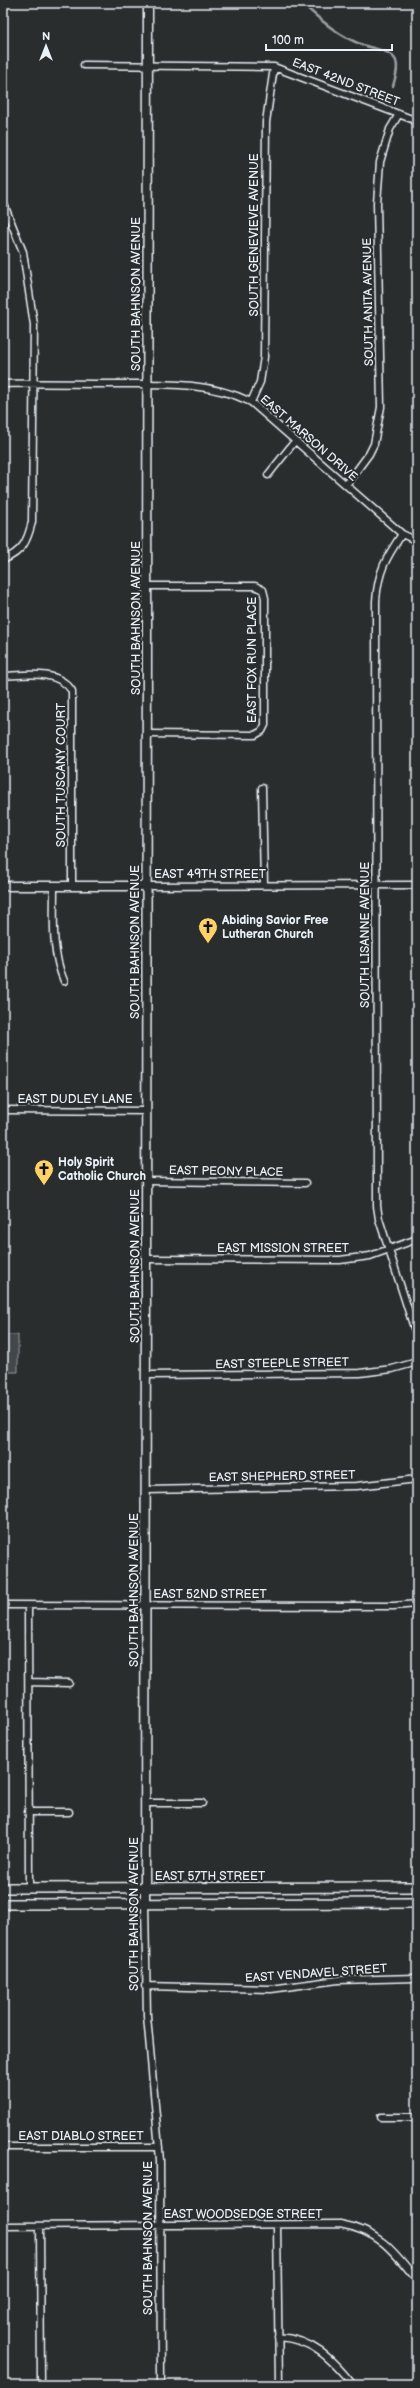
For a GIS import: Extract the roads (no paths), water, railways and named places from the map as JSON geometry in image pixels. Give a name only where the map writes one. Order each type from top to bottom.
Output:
[{"type":"main road","name":"EAST 57TH STREET","points":[[3,1888],[146,1889],[417,1887]]},
{"type":"main road","points":[[3,1904],[417,1903]]},
{"type":"street","name":"SOUTH BAHNSON AVENUE","points":[[148,3],[145,1986],[159,2147],[161,2385]]},
{"type":"street","name":"EAST 42ND STREET","points":[[84,65],[274,67],[417,121]]},
{"type":"street","name":"SOUTH GENEVIEVE AVENUE","points":[[251,402],[260,382],[264,357],[266,122],[274,67]]},
{"type":"street","name":"SOUTH ANITA AVENUE","points":[[346,485],[369,454],[374,444],[380,413],[378,196],[380,162],[390,129],[399,114]]},
{"type":"street","points":[[3,202],[16,230],[26,268],[34,325],[32,383],[32,522],[28,537],[18,553],[3,560]]},
{"type":"street","name":"EAST MARSON DRIVE","points":[[3,384],[148,384],[218,390],[251,402],[402,534],[417,541]]},
{"type":"street","points":[[268,476],[295,441]]},
{"type":"street","name":"SOUTH LISANNE AVENUE","points":[[402,534],[382,565],[377,581],[377,1206],[379,1219],[417,1337]]},
{"type":"street","name":"EAST FOX RUN PLACE","points":[[147,734],[255,735],[262,731],[265,725],[265,598],[263,590],[255,586],[148,586]]},
{"type":"street","name":"SOUTH TUSCANY COURT","points":[[3,676],[51,676],[67,684],[72,691],[72,886]]},
{"type":"street","points":[[262,788],[264,885]]},
{"type":"street","name":"EAST 49TH STREET","points":[[3,886],[417,886]]},
{"type":"street","points":[[54,886],[54,945],[56,963],[64,981]]},
{"type":"street","name":"EAST DUDLEY LANE","points":[[3,1110],[147,1111]]},
{"type":"street","name":"EAST PEONY PLACE","points":[[147,1181],[305,1182]]},
{"type":"street","name":"EAST MISSION STREET","points":[[146,1259],[340,1260],[364,1257],[389,1251],[417,1239]]},
{"type":"street","name":"EAST STEEPLE STREET","points":[[147,1375],[360,1373],[392,1369],[417,1362]]},
{"type":"street","name":"EAST SHEPHERD STREET","points":[[146,1490],[357,1486],[417,1479]]},
{"type":"street","name":"EAST 52ND STREET","points":[[3,1606],[394,1606],[417,1604]]},
{"type":"street","points":[[28,1606],[29,1888]]},
{"type":"street","points":[[29,1682],[69,1683]]},
{"type":"street","points":[[146,1803],[202,1803]]},
{"type":"street","points":[[28,1812],[69,1812]]},
{"type":"street","name":"EAST VENDAVEL STREET","points":[[145,1986],[270,1989],[338,1980],[417,1978]]},
{"type":"street","points":[[381,2117],[417,2117]]},
{"type":"street","name":"EAST DIABLO STREET","points":[[3,2148],[159,2147]]},
{"type":"street","name":"EAST WOODSEDGE STREET","points":[[3,2226],[340,2224],[364,2230],[382,2241],[396,2253],[417,2280]]},
{"type":"street","points":[[277,2225],[279,2385]]},
{"type":"street","points":[[40,2226],[41,2385]]},
{"type":"street","points":[[278,2337],[299,2340],[316,2348],[331,2359],[353,2385]]},
{"type":"waterway","points":[[302,3],[338,33],[355,42],[382,50],[394,57],[397,67],[393,86]]},
{"type":"place","name":"Abiding Savior Free Lutheran Church","points":[[208,944]]},
{"type":"place","name":"Holy Spirit Catholic Church","points":[[44,1186]]}]
